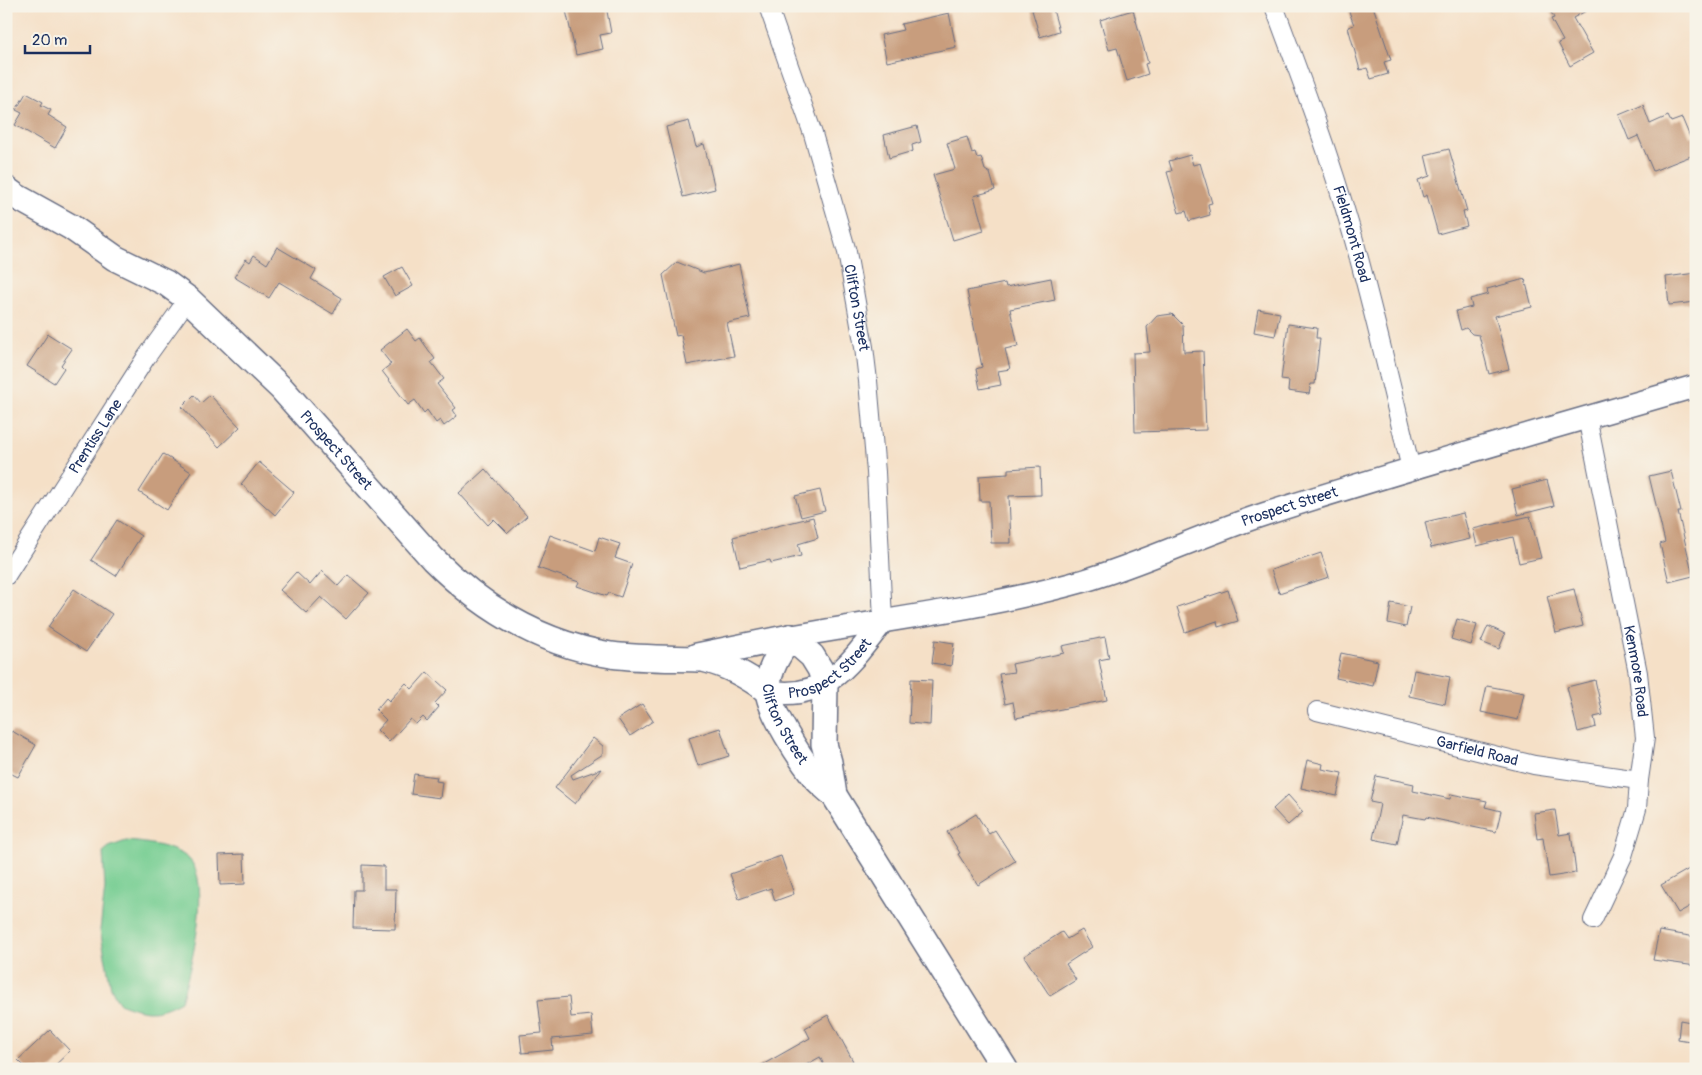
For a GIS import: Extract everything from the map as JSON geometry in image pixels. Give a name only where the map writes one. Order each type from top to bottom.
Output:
[{"type":"main road","name":"Prospect Street","points":[[6,189],[72,228],[115,258],[166,283],[188,299],[282,389],[433,559],[453,579],[495,612],[546,637],[611,655],[703,659],[716,662],[732,668],[768,691]]},
{"type":"main road","name":"Prospect Street","points":[[684,658],[790,637]]},
{"type":"main road","name":"Clifton Street","points":[[834,794],[824,744],[825,683],[820,669],[812,656],[790,637],[774,664],[768,691],[780,722],[815,778],[834,794],[1005,1069]]},
{"type":"street","name":"Clifton Street","points":[[768,6],[812,134],[847,252],[864,347],[868,381],[876,472],[883,621]]},
{"type":"street","name":"Fieldmont Road","points":[[1274,6],[1320,130],[1352,232],[1411,469]]},
{"type":"street","name":"Prentiss Lane","points":[[6,576],[145,359],[188,299]]},
{"type":"street","name":"Prospect Street","points":[[790,637],[1004,599],[1082,581],[1127,567],[1264,514],[1696,386]]},
{"type":"street","name":"Kenmore Road","points":[[1586,418],[1638,673],[1645,738],[1637,810],[1623,856],[1593,920]]},
{"type":"street","name":"Prospect Street","points":[[768,691],[781,694],[797,693],[810,690],[825,683],[850,662],[883,621]]},
{"type":"street","name":"Garfield Road","points":[[1317,711],[1534,765],[1639,780]]},
{"type":"green space","points":[[126,841],[158,845],[175,850],[188,858],[196,870],[200,906],[190,970],[181,1001],[164,1009],[150,1011],[136,1009],[119,1003],[111,988],[100,930],[105,888],[103,852],[109,847]]},
{"type":"building","points":[[565,6],[606,6],[611,33],[600,35],[603,49],[576,55]]},
{"type":"building","points":[[1044,6],[1052,6],[1059,31],[1040,37],[1032,10]]},
{"type":"building","points":[[1347,6],[1373,6],[1391,60],[1384,62],[1388,74],[1371,79],[1367,68],[1360,70],[1348,27],[1354,25]]},
{"type":"building","points":[[1548,6],[1595,6],[1573,18],[1593,53],[1570,66],[1558,43],[1563,41],[1551,19],[1554,18]]},
{"type":"building","points":[[1133,10],[1148,63],[1145,64],[1148,74],[1127,81],[1117,48],[1109,50],[1100,20]]},
{"type":"building","points":[[949,13],[956,47],[887,62],[881,35],[903,30],[901,24]]},
{"type":"building","points":[[26,93],[43,102],[41,105],[51,110],[48,115],[67,127],[55,148],[15,125],[22,113],[16,110]]},
{"type":"building","points":[[1643,105],[1650,124],[1668,116],[1671,122],[1682,118],[1690,137],[1696,135],[1696,154],[1653,171],[1638,136],[1629,140],[1619,115]]},
{"type":"building","points":[[689,121],[696,147],[704,144],[715,189],[683,197],[666,127]]},
{"type":"building","points":[[917,126],[921,142],[912,145],[913,151],[889,158],[884,135]]},
{"type":"building","points":[[967,137],[972,153],[975,152],[977,158],[981,157],[985,170],[990,173],[995,190],[974,196],[984,231],[953,240],[933,175],[955,169],[947,143]]},
{"type":"building","points":[[1449,149],[1467,211],[1463,212],[1467,226],[1438,234],[1427,195],[1423,197],[1418,180],[1430,176],[1425,155]]},
{"type":"building","points":[[1190,155],[1193,165],[1200,163],[1212,203],[1208,204],[1210,215],[1189,221],[1186,211],[1179,213],[1167,172],[1172,171],[1169,161]]},
{"type":"building","points":[[277,247],[316,270],[311,279],[342,298],[333,314],[279,282],[269,298],[234,277],[246,259],[250,262],[254,255],[267,264]]},
{"type":"building","points":[[677,262],[704,273],[739,264],[750,318],[727,323],[734,356],[687,365],[681,335],[676,336],[663,275]]},
{"type":"building","points":[[402,267],[413,286],[395,296],[384,277]]},
{"type":"building","points":[[1696,273],[1696,302],[1669,305],[1666,277]]},
{"type":"building","points":[[1051,278],[1055,300],[1010,309],[1018,346],[1005,349],[1010,369],[998,371],[1001,385],[980,389],[976,369],[982,367],[967,291],[1005,283],[1006,287]]},
{"type":"building","points":[[1525,279],[1532,307],[1495,316],[1509,369],[1489,374],[1479,335],[1472,334],[1466,328],[1461,330],[1456,311],[1472,307],[1470,299],[1488,294],[1487,289]]},
{"type":"building","points":[[1258,309],[1280,313],[1275,336],[1254,332]]},
{"type":"building","points":[[1172,314],[1183,325],[1184,352],[1203,351],[1206,430],[1135,432],[1133,353],[1150,352],[1147,327],[1157,316]]},
{"type":"building","points":[[1288,324],[1317,328],[1316,338],[1320,338],[1315,384],[1311,384],[1309,394],[1288,391],[1289,381],[1281,380]]},
{"type":"building","points":[[407,329],[416,341],[420,338],[435,359],[431,362],[444,379],[437,384],[456,408],[453,410],[457,416],[444,426],[440,420],[436,423],[427,410],[424,413],[415,400],[408,405],[382,371],[391,364],[380,350]]},
{"type":"building","points":[[48,334],[72,349],[61,365],[64,368],[54,383],[27,366]]},
{"type":"building","points":[[194,395],[201,403],[210,395],[240,427],[219,447],[182,407]]},
{"type":"building","points":[[163,454],[191,472],[167,510],[139,492]]},
{"type":"building","points":[[259,462],[294,492],[275,515],[241,484]]},
{"type":"building","points":[[1040,467],[1041,495],[1009,496],[1011,543],[991,543],[989,501],[980,501],[979,476],[1008,474],[1008,469]]},
{"type":"building","points":[[485,469],[527,516],[508,533],[494,519],[488,525],[459,493]]},
{"type":"building","points":[[1671,471],[1681,512],[1678,512],[1693,576],[1669,582],[1660,544],[1665,542],[1649,476]]},
{"type":"building","points":[[1547,480],[1554,506],[1518,515],[1512,489]]},
{"type":"building","points":[[820,490],[825,511],[801,517],[795,496]]},
{"type":"building","points":[[1463,513],[1470,539],[1431,548],[1425,522]]},
{"type":"building","points":[[1530,516],[1541,558],[1519,563],[1513,537],[1477,546],[1473,529]]},
{"type":"building","points":[[813,517],[818,538],[798,544],[801,556],[771,563],[770,560],[740,567],[733,537]]},
{"type":"building","points":[[117,520],[141,536],[116,576],[91,560]]},
{"type":"building","points":[[550,535],[595,551],[599,537],[620,544],[615,558],[632,564],[621,597],[609,593],[607,596],[577,586],[579,582],[538,568]]},
{"type":"building","points":[[1321,553],[1329,577],[1279,593],[1271,570]]},
{"type":"building","points":[[322,571],[338,586],[348,575],[369,593],[346,619],[321,597],[306,613],[280,590],[296,572],[310,585]]},
{"type":"building","points":[[74,589],[112,614],[86,652],[48,627]]},
{"type":"building","points":[[1574,589],[1583,626],[1556,633],[1547,596]]},
{"type":"building","points":[[1228,590],[1238,621],[1218,627],[1217,621],[1185,632],[1177,607]]},
{"type":"building","points":[[1391,603],[1410,607],[1406,627],[1388,623]]},
{"type":"building","points":[[1457,619],[1477,625],[1471,645],[1451,639]]},
{"type":"building","points":[[1488,626],[1505,634],[1499,649],[1481,642]]},
{"type":"building","points":[[1105,637],[1109,658],[1099,660],[1107,700],[1016,718],[1013,702],[1005,704],[999,674],[1014,672],[1012,664],[1064,653],[1062,646]]},
{"type":"building","points":[[935,640],[954,643],[951,666],[932,663]]},
{"type":"building","points":[[1341,653],[1378,661],[1373,686],[1336,678]]},
{"type":"building","points":[[1414,670],[1450,677],[1445,704],[1409,696]]},
{"type":"building","points":[[427,672],[447,690],[435,703],[439,707],[427,721],[423,717],[416,724],[410,719],[389,742],[377,730],[386,720],[376,710],[386,698],[389,701],[406,683],[412,689]]},
{"type":"building","points":[[911,679],[932,680],[930,725],[909,723]]},
{"type":"building","points":[[1595,680],[1603,715],[1594,717],[1596,727],[1578,732],[1567,687]]},
{"type":"building","points":[[1487,686],[1524,693],[1518,720],[1481,712]]},
{"type":"building","points":[[642,704],[653,721],[630,736],[618,719]]},
{"type":"building","points":[[720,728],[729,756],[698,766],[689,738]]},
{"type":"building","points":[[12,731],[36,745],[18,777],[6,771],[6,741]]},
{"type":"building","points":[[593,738],[603,746],[603,754],[571,775],[573,779],[601,769],[575,804],[555,788]]},
{"type":"building","points":[[1307,760],[1323,764],[1322,769],[1342,773],[1337,796],[1301,788]]},
{"type":"building","points":[[414,774],[437,777],[436,781],[442,782],[440,798],[411,794]]},
{"type":"building","points":[[1376,776],[1414,784],[1413,791],[1450,799],[1451,794],[1487,801],[1485,807],[1501,811],[1496,832],[1426,817],[1425,819],[1403,815],[1397,844],[1373,839],[1380,804],[1370,802]]},
{"type":"building","points":[[1288,795],[1303,812],[1288,825],[1273,809]]},
{"type":"building","points":[[1555,810],[1559,835],[1571,833],[1576,873],[1549,877],[1543,838],[1537,839],[1534,813]]},
{"type":"building","points":[[976,814],[989,834],[995,830],[1015,861],[978,885],[958,854],[960,853],[947,832]]},
{"type":"building","points":[[244,854],[245,884],[220,885],[219,855]]},
{"type":"building","points":[[781,856],[794,894],[775,901],[771,888],[739,899],[730,874]]},
{"type":"building","points":[[362,865],[384,866],[384,889],[396,889],[395,929],[353,928],[354,890],[362,890]]},
{"type":"building","points":[[1696,865],[1696,903],[1678,913],[1661,885]]},
{"type":"building","points":[[1082,930],[1092,947],[1066,964],[1076,980],[1050,996],[1024,956],[1062,932],[1067,939]]},
{"type":"building","points":[[1659,931],[1696,937],[1696,966],[1653,960]]},
{"type":"building","points":[[569,997],[571,1017],[591,1015],[593,1035],[552,1039],[553,1050],[522,1053],[520,1035],[542,1033],[538,1000]]},
{"type":"building","points":[[828,1015],[853,1061],[839,1069],[826,1069],[820,1057],[799,1069],[755,1069],[810,1038],[805,1028]]},
{"type":"building","points":[[1680,1020],[1696,1023],[1696,1042],[1678,1039]]},
{"type":"building","points":[[50,1030],[70,1051],[51,1069],[27,1069],[18,1060]]}]
